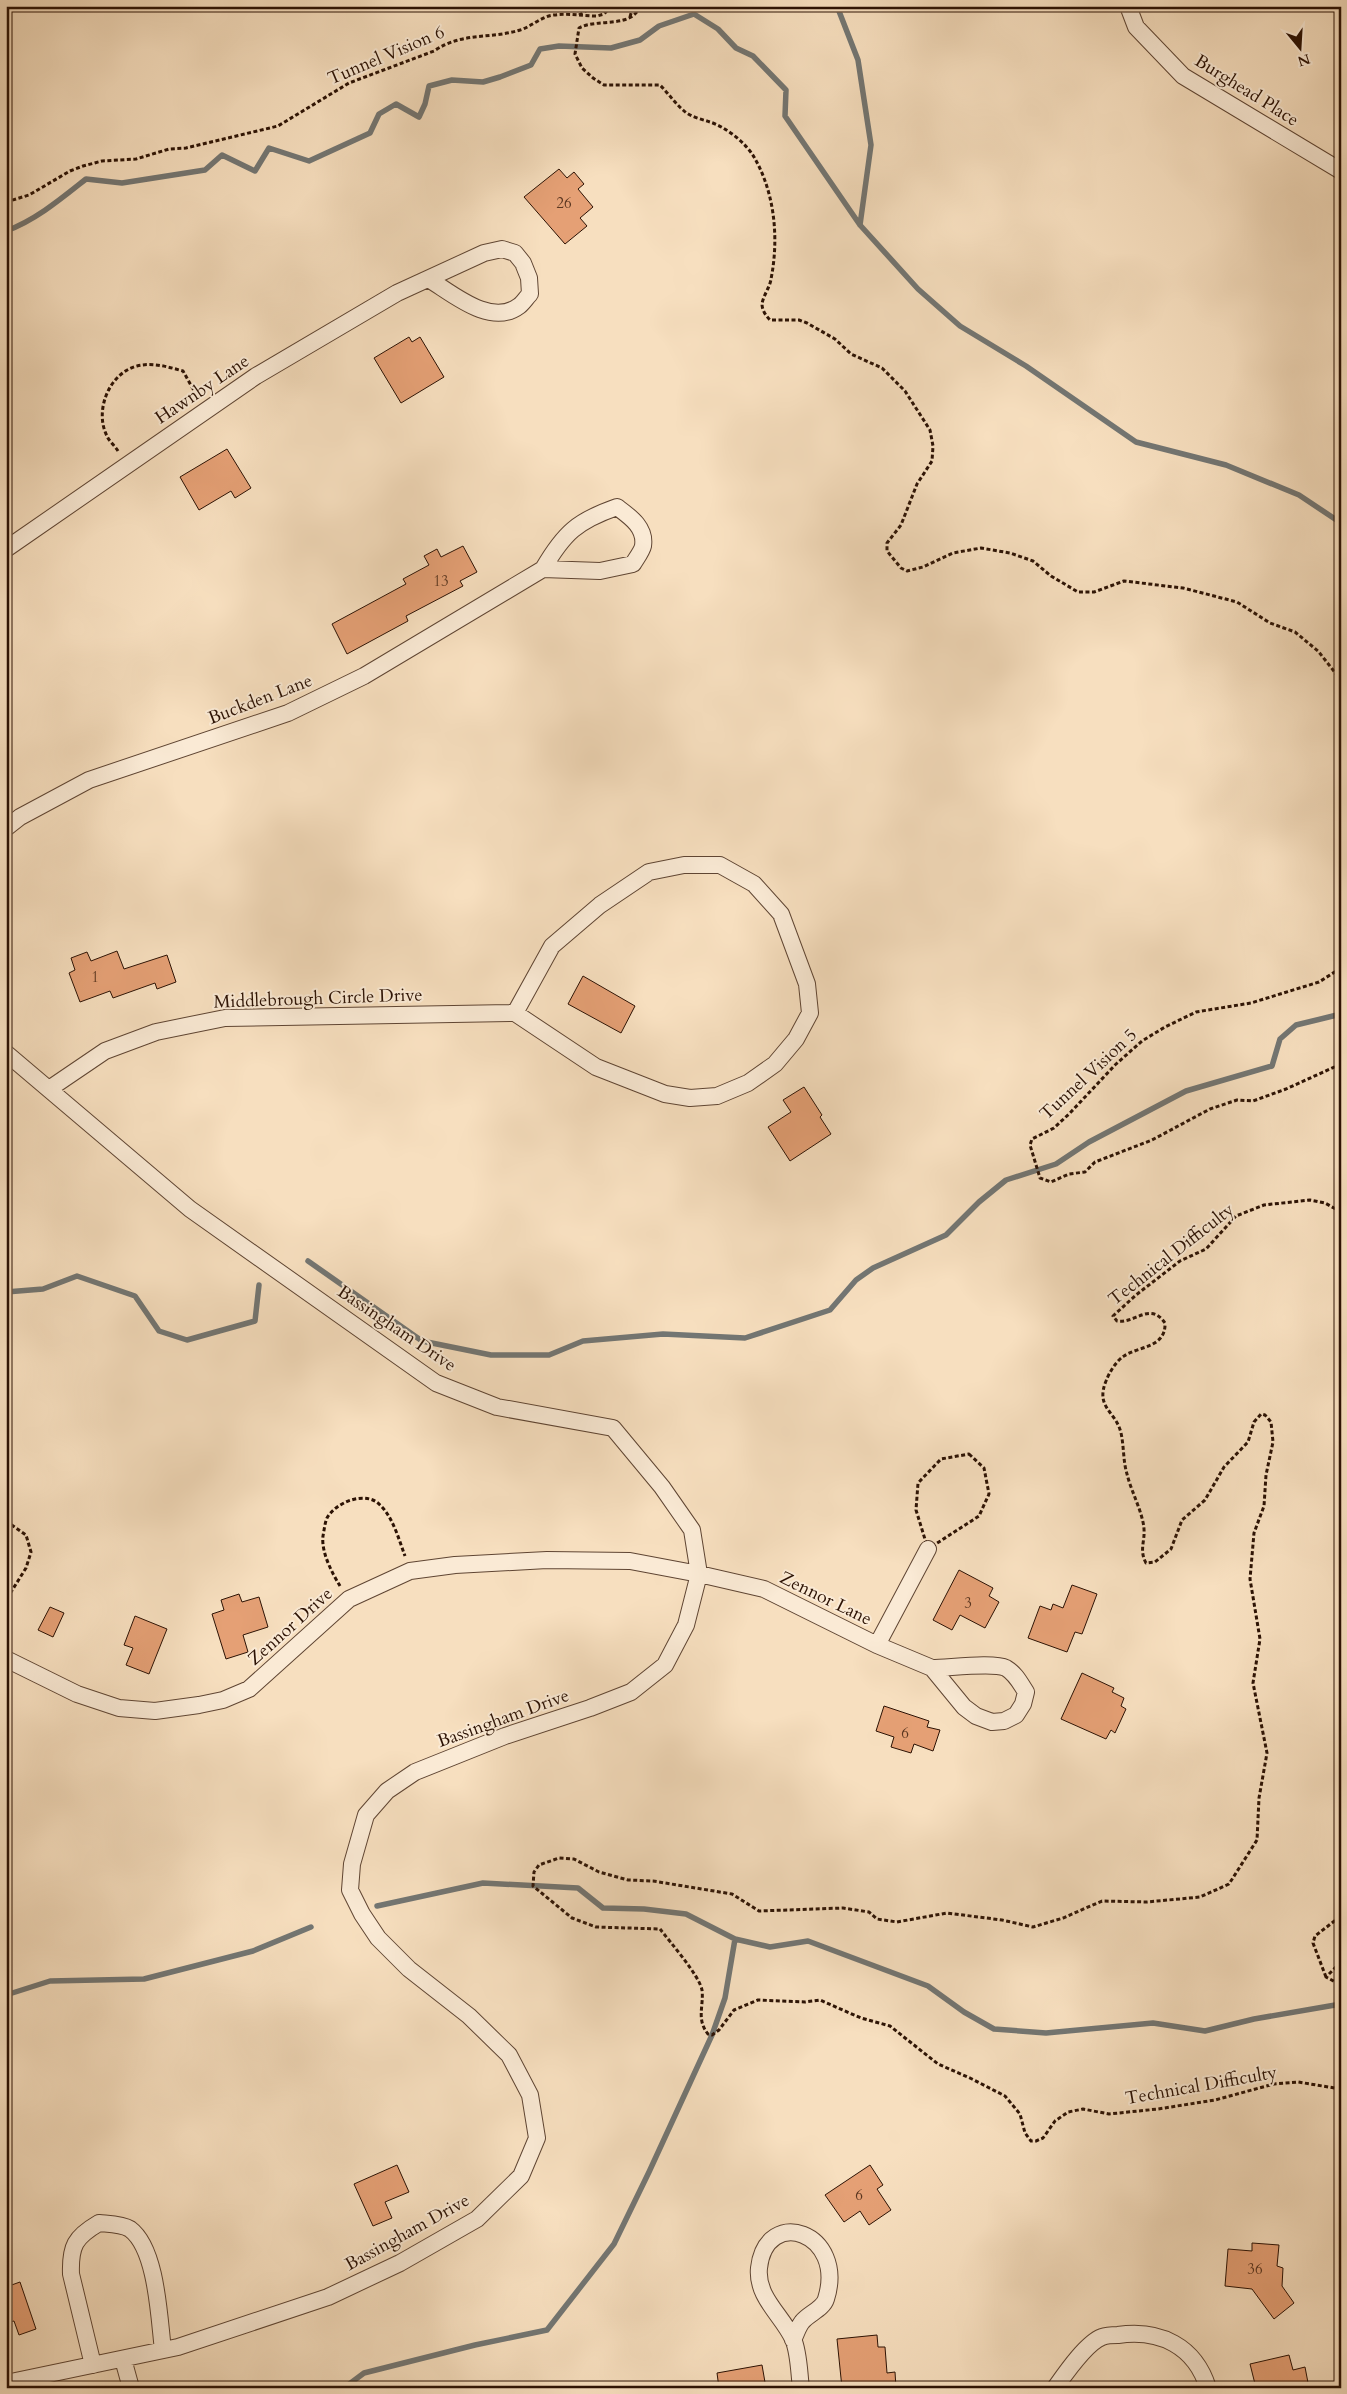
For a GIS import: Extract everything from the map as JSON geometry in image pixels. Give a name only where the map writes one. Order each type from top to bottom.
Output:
[{"type":"street","name":"Burghead Place","points":[[1128,6],[1136,26],[1183,76],[1341,171]]},
{"type":"street","name":"Hawnby Lane","points":[[6,548],[205,409],[256,376],[396,293],[430,280],[484,254],[502,249],[515,253],[523,263],[530,278],[530,294],[519,306],[508,312],[494,312],[473,306],[430,280]]},
{"type":"street","name":"Buckden Lane","points":[[6,828],[20,817],[89,780],[288,714],[364,676],[543,569],[558,543],[589,517],[617,507],[636,521],[641,533],[643,546],[633,564],[600,571],[543,569]]},
{"type":"street","points":[[684,865],[720,865],[754,884],[780,914],[808,984],[810,1013],[796,1039],[776,1064],[748,1083],[717,1096],[690,1098],[665,1094],[596,1067],[515,1013],[552,946],[600,905],[649,872],[684,865]]},
{"type":"street","name":"Middlebrough Circle Drive","points":[[49,1089],[105,1051],[156,1032],[225,1018],[515,1013]]},
{"type":"street","name":"Bassingham Drive","points":[[6,1054],[190,1209],[436,1383],[497,1407],[613,1428],[662,1487],[692,1530],[699,1574],[686,1625],[665,1665],[631,1692],[590,1708],[505,1736],[415,1772],[387,1791],[366,1815],[352,1864],[350,1890],[362,1914],[378,1938],[409,1969],[469,2016],[509,2055],[530,2095],[537,2138],[521,2176],[476,2219],[400,2263],[328,2297],[163,2350],[123,2360],[6,2383]]},
{"type":"street","points":[[877,1645],[928,1550]]},
{"type":"street","name":"Zennor Drive","points":[[6,1659],[77,1694],[119,1708],[155,1711],[223,1700],[249,1689],[348,1599],[410,1571],[455,1565],[547,1560],[630,1561],[699,1574]]},
{"type":"street","name":"Zennor Lane","points":[[699,1574],[764,1589],[877,1645],[932,1668],[1004,1667],[1017,1676],[1026,1692],[1023,1704],[1016,1715],[1004,1720],[992,1722],[976,1716],[964,1707],[932,1668]]},
{"type":"street","points":[[93,2365],[71,2274],[70,2258],[74,2243],[85,2231],[99,2223],[129,2229],[141,2243],[150,2259],[163,2350]]},
{"type":"street","points":[[793,2340],[802,2322],[826,2302],[830,2282],[828,2265],[821,2250],[811,2237],[797,2231],[777,2235],[766,2247],[759,2268],[761,2286],[772,2309],[793,2340],[801,2388]]},
{"type":"street","points":[[1055,2388],[1076,2358],[1101,2337],[1139,2332],[1159,2336],[1178,2346],[1192,2358],[1203,2372],[1208,2388]]},
{"type":"street","points":[[123,2360],[131,2388]]},
{"type":"path","points":[[578,16],[594,6]]},
{"type":"path","name":"Tunnel Vision 6","points":[[6,202],[29,194],[70,171],[83,166],[102,161],[136,159],[169,148],[186,148],[278,126],[336,89],[434,51],[447,42],[464,37],[497,35],[522,29],[551,15],[578,16],[604,14],[611,6]]},
{"type":"path","points":[[629,19],[633,13],[633,6]]},
{"type":"path","points":[[640,6],[637,14],[629,19],[593,22],[579,28],[575,54],[582,68],[604,85],[660,85],[672,96],[683,111],[698,120],[712,123],[744,143],[760,168],[772,204],[775,224],[771,279],[762,304],[765,314],[770,320],[799,320],[826,333],[851,354],[882,368],[904,390],[930,430],[933,446],[932,461],[917,484],[901,525],[887,543],[887,551],[901,568],[907,570],[915,569],[953,553],[981,548],[1010,553],[1033,561],[1051,576],[1078,592],[1094,592],[1124,582],[1183,588],[1236,602],[1270,623],[1295,632],[1318,651],[1341,680]]},
{"type":"path","points":[[128,464],[106,435],[102,407],[115,378],[135,366],[156,364],[183,370],[205,409]]},
{"type":"path","name":"Tunnel Vision 5","points":[[1341,968],[1319,982],[1250,1003],[1196,1012],[1142,1041],[1115,1066],[1070,1114],[1054,1128],[1032,1139],[1030,1145],[1040,1178],[1051,1182],[1069,1174],[1085,1172],[1095,1162],[1152,1140],[1210,1109],[1237,1100],[1253,1101],[1286,1089],[1341,1064]]},
{"type":"path","name":"Technical Difficulty","points":[[1341,1212],[1325,1203],[1310,1200],[1264,1205],[1236,1216],[1206,1248],[1180,1261],[1136,1295],[1113,1316],[1117,1321],[1125,1321],[1139,1315],[1154,1313],[1161,1317],[1165,1323],[1162,1337],[1156,1342],[1125,1355],[1119,1360],[1107,1378],[1102,1392],[1105,1406],[1121,1432],[1126,1471],[1144,1529],[1141,1545],[1142,1556],[1146,1562],[1155,1562],[1171,1549],[1182,1520],[1205,1500],[1224,1467],[1248,1442],[1256,1418],[1261,1414],[1266,1415],[1271,1422],[1273,1442],[1266,1475],[1264,1506],[1254,1533],[1250,1579],[1260,1639],[1253,1683],[1267,1753],[1259,1798],[1257,1840],[1229,1884],[1200,1897],[1147,1902],[1102,1900],[1063,1918],[1033,1927],[947,1913],[897,1922],[877,1918],[869,1912],[843,1908],[759,1911],[732,1894],[652,1881],[628,1880],[599,1872],[574,1859],[559,1858],[539,1865],[534,1872],[533,1886],[572,1918],[596,1928],[660,1929],[688,1965],[702,1988],[701,2023],[708,2034],[712,2035],[719,2030],[734,2010],[758,2000],[805,2002],[820,2000],[861,2018],[890,2026],[938,2064],[1005,2096],[1020,2114],[1025,2133],[1031,2140],[1036,2141],[1043,2138],[1055,2121],[1068,2112],[1084,2109],[1109,2114],[1158,2109],[1215,2100],[1274,2084],[1298,2082],[1341,2089]]},
{"type":"path","points":[[969,1454],[984,1468],[989,1494],[979,1516],[928,1550],[916,1510],[918,1484],[940,1459],[969,1454]]},
{"type":"path","points":[[348,1599],[336,1580],[327,1560],[322,1538],[327,1518],[338,1507],[349,1500],[365,1498],[380,1504],[393,1525],[410,1571]]},
{"type":"path","points":[[6,1521],[26,1535],[31,1552],[26,1568],[6,1600]]},
{"type":"path","points":[[1341,1916],[1315,1936],[1313,1943],[1326,1978],[1341,1985]]},
{"type":"path","points":[[1326,1978],[1341,1962]]},
{"type":"building","points":[[559,169],[567,178],[574,172],[584,184],[578,189],[593,207],[580,218],[587,226],[565,244],[524,197]]},
{"type":"building","points":[[409,337],[412,342],[420,337],[444,377],[401,403],[374,358]]},
{"type":"building","points":[[227,449],[251,488],[235,498],[231,491],[199,510],[180,477]]},
{"type":"building","points":[[463,546],[477,572],[460,581],[463,586],[406,616],[408,621],[347,654],[332,624],[406,584],[403,579],[429,565],[424,556],[437,549],[441,557]]},
{"type":"building","points":[[117,951],[124,969],[167,955],[176,982],[157,989],[155,983],[113,998],[110,991],[80,1002],[69,973],[75,970],[71,958],[87,952],[91,961]]},
{"type":"building","points":[[583,976],[635,1006],[621,1033],[568,1004]]},
{"type":"building","points":[[804,1087],[822,1115],[820,1117],[831,1134],[790,1161],[768,1127],[791,1112],[783,1100]]},
{"type":"building","points":[[959,1570],[993,1588],[989,1596],[999,1602],[985,1628],[960,1615],[952,1630],[933,1620]]},
{"type":"building","points":[[1072,1585],[1097,1594],[1082,1634],[1075,1632],[1067,1652],[1028,1638],[1040,1606],[1051,1610],[1053,1604],[1063,1608]]},
{"type":"building","points":[[239,1594],[242,1602],[259,1597],[268,1627],[243,1635],[248,1652],[226,1659],[212,1614],[224,1610],[221,1600]]},
{"type":"building","points":[[50,1607],[64,1613],[53,1637],[38,1630]]},
{"type":"building","points":[[135,1616],[167,1629],[149,1674],[126,1665],[133,1648],[124,1645]]},
{"type":"building","points":[[1082,1673],[1114,1688],[1112,1692],[1124,1698],[1121,1706],[1126,1709],[1115,1733],[1111,1730],[1106,1739],[1061,1719]]},
{"type":"building","points":[[884,1706],[929,1721],[927,1727],[940,1730],[933,1751],[914,1744],[911,1753],[891,1747],[894,1737],[876,1731]]},
{"type":"building","points":[[397,2165],[409,2192],[385,2202],[392,2218],[373,2226],[354,2184]]},
{"type":"building","points":[[870,2165],[883,2185],[877,2189],[891,2210],[869,2225],[860,2211],[844,2222],[825,2195]]},
{"type":"building","points":[[1252,2243],[1279,2245],[1277,2266],[1283,2268],[1282,2286],[1294,2303],[1274,2319],[1252,2289],[1225,2286],[1228,2249],[1252,2251]]},
{"type":"building","points":[[20,2282],[36,2329],[19,2335],[14,2321],[6,2323],[6,2287]]},
{"type":"building","points":[[877,2335],[878,2347],[885,2347],[887,2373],[895,2372],[896,2388],[842,2388],[837,2339]]},
{"type":"building","points":[[1289,2355],[1293,2370],[1305,2367],[1309,2388],[1256,2388],[1250,2364]]},
{"type":"building","points":[[762,2365],[766,2388],[719,2388],[717,2373]]},
{"type":"waterway","points":[[837,6],[858,60],[871,145],[860,225]]},
{"type":"waterway","points":[[6,231],[38,215],[86,179],[122,183],[205,170],[222,155],[255,171],[269,148],[309,161],[370,133],[379,114],[396,104],[419,117],[425,104],[429,86],[452,80],[483,82],[500,77],[531,65],[540,49],[559,46],[611,48],[640,40],[659,26],[694,14],[718,29],[736,48],[753,56],[786,90],[785,116],[860,225],[918,289],[960,326],[1026,366],[1136,442],[1226,465],[1299,495],[1341,523]]},
{"type":"waterway","points":[[308,1261],[422,1341],[491,1355],[549,1355],[583,1341],[663,1334],[745,1338],[830,1310],[856,1280],[873,1268],[946,1235],[979,1202],[1006,1180],[1056,1164],[1089,1142],[1186,1091],[1272,1066],[1280,1039],[1296,1025],[1341,1014]]},
{"type":"waterway","points":[[6,1292],[43,1289],[77,1276],[135,1296],[159,1331],[187,1340],[255,1321],[259,1285]]},
{"type":"waterway","points":[[377,1906],[483,1883],[578,1888],[603,1908],[644,1909],[686,1914],[735,1939],[770,1947],[808,1941],[928,1986],[964,2012],[994,2029],[1046,2033],[1153,2023],[1205,2031],[1254,2019],[1341,2004]]},
{"type":"waterway","points":[[6,1995],[50,1981],[144,1979],[253,1951],[311,1927]]},
{"type":"waterway","points":[[344,2388],[364,2373],[475,2345],[547,2330],[614,2244],[649,2172],[712,2035],[725,1998],[735,1939]]}]
